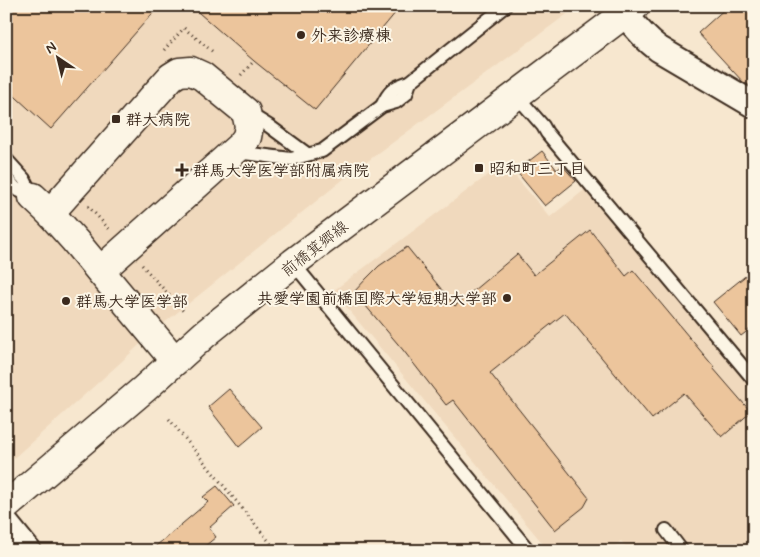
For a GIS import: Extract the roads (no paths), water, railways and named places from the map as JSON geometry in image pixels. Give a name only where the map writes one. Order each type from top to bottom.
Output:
[{"type":"main road","name":"前橋箕郷線","points":[[6,506],[144,389],[205,334],[293,263],[630,10]]},
{"type":"main road","points":[[100,270],[230,156],[247,137],[250,126],[246,112],[202,76],[191,71],[179,72],[171,77],[42,205],[75,240],[175,361]]},
{"type":"street","points":[[630,10],[635,27],[659,49],[754,105]]},
{"type":"street","points":[[6,524],[28,551]]},
{"type":"lane","points":[[230,156],[244,154],[291,159],[322,152],[382,106],[388,94],[399,85],[410,82],[505,6]]},
{"type":"lane","points":[[516,95],[754,380]]},
{"type":"lane","points":[[246,112],[269,126],[307,154]]},
{"type":"lane","points":[[6,158],[24,179],[42,205]]},
{"type":"lane","points":[[6,177],[16,189],[42,205]]},
{"type":"lane","points":[[293,263],[529,551]]},
{"type":"lane","points":[[666,530],[682,551]]},
{"type":"place","name":"外来診療棟","points":[[301,35]]},
{"type":"place","name":"群大病院","points":[[116,119]]},
{"type":"place","name":"昭和町三丁目","points":[[479,168]]},
{"type":"place","name":"群馬大学医学部附属病院","points":[[182,170]]},
{"type":"place","name":"共愛学園前橋国際大学短期大学部","points":[[507,298]]},
{"type":"place","name":"群馬大学医学部","points":[[66,301]]}]
